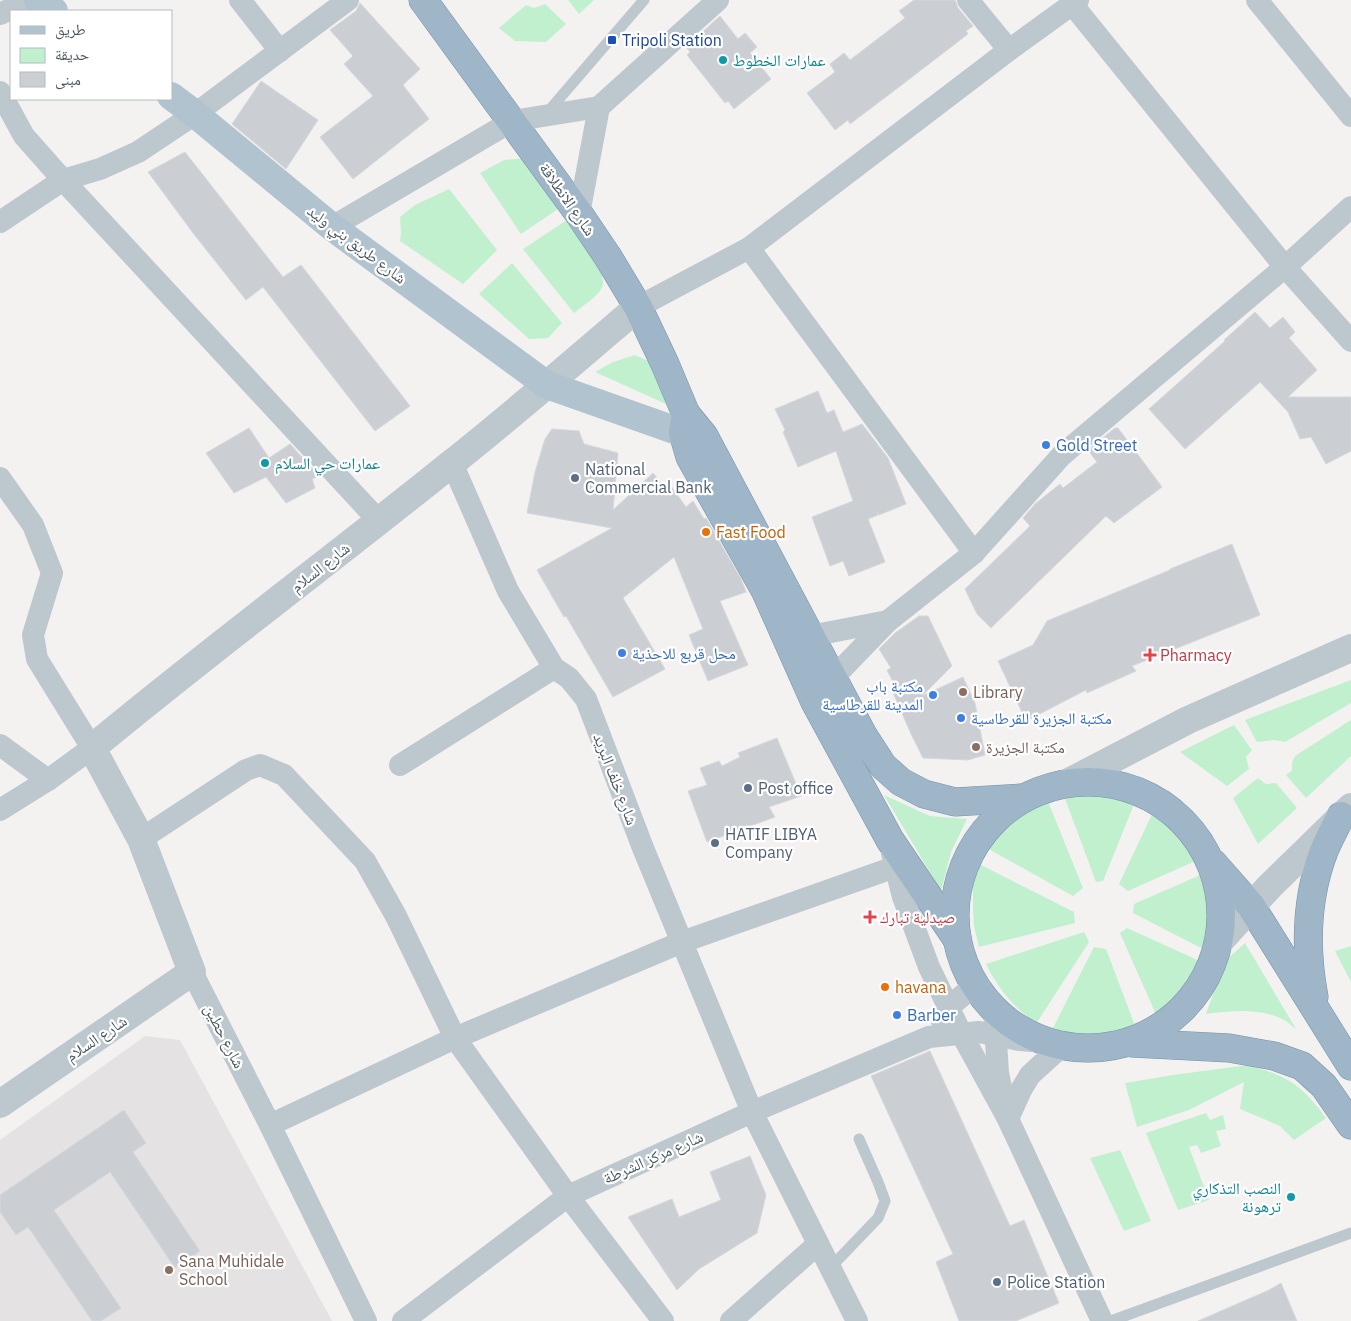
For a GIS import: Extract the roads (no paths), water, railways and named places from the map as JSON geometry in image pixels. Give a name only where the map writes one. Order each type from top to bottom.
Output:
[{"type":"highway","name":"شارع الانطلاقة","points":[[424,0],[608,257],[638,307],[665,364],[684,424]]},
{"type":"highway","points":[[684,424],[704,436],[868,743],[883,766],[901,782],[924,794],[955,802],[1022,798],[1069,782],[1104,782],[1137,790],[1167,807],[1192,831],[1210,861],[1251,906],[1351,1066]]},
{"type":"highway","points":[[684,424],[690,456],[766,592],[815,702],[890,840],[957,939]]},
{"type":"highway","points":[[1022,798],[990,824],[967,858],[956,898],[957,939],[964,963],[975,985],[986,1001],[995,1022],[1019,1029],[1054,1044],[1074,1048],[1100,1048],[1126,1043],[1158,1029],[1186,1006],[1207,976],[1219,942],[1221,901],[1210,861]]},
{"type":"highway","points":[[1316,1008],[1309,969],[1309,920],[1313,890],[1324,852],[1346,811]]},
{"type":"highway","points":[[1126,1043],[1229,1048],[1274,1056],[1302,1066],[1324,1086],[1351,1125]]},
{"type":"main road","points":[[38,0],[53,10]]},
{"type":"main road","name":"شارع طريق بني وليد","points":[[172,97],[332,227],[547,385],[684,424]]},
{"type":"street","points":[[0,14],[29,0]]},
{"type":"street","points":[[240,0],[280,51]]},
{"type":"street","points":[[0,222],[63,180],[100,169],[138,152],[195,114],[348,0]]},
{"type":"street","points":[[332,227],[512,121],[599,107],[718,0]]},
{"type":"street","points":[[968,0],[1009,50]]},
{"type":"street","points":[[1257,0],[1351,116]]},
{"type":"street","points":[[638,307],[749,248],[1075,2],[1285,267],[1351,341]]},
{"type":"street","points":[[0,92],[24,136],[379,521]]},
{"type":"street","points":[[579,214],[599,107]]},
{"type":"street","points":[[833,678],[888,621],[974,554],[1062,455],[1285,267],[1351,207]]},
{"type":"street","points":[[749,248],[974,554]]},
{"type":"street","name":"شارع السلام","points":[[92,748],[145,704],[452,464],[638,307]]},
{"type":"street","name":"شارع خلف البريد","points":[[452,464],[508,591],[554,668],[569,678],[586,699],[643,848],[752,1112],[858,1321]]},
{"type":"street","points":[[0,478],[32,525],[52,573],[33,635],[37,659],[92,748],[48,780],[0,810]]},
{"type":"street","points":[[810,636],[888,621]]},
{"type":"street","points":[[1069,782],[1188,720],[1351,648]]},
{"type":"street","points":[[400,765],[554,668]]},
{"type":"street","points":[[0,745],[48,780]]},
{"type":"street","name":"شارع حطين","points":[[92,748],[141,839],[192,972],[270,1125],[366,1321]]},
{"type":"street","points":[[141,839],[246,770],[260,765],[284,775],[365,861],[396,916],[455,1038],[568,1196],[663,1321]]},
{"type":"street","points":[[1219,942],[1251,906],[1346,811]]},
{"type":"street","points":[[890,840],[903,896],[926,959],[961,1033],[1008,1119],[1102,1321]]},
{"type":"street","points":[[270,1125],[455,1038],[682,942],[895,867]]},
{"type":"street","name":"شارع السلام","points":[[0,1104],[192,972]]},
{"type":"street","points":[[929,1037],[949,1007],[975,985]]},
{"type":"street","points":[[995,1022],[998,1073],[1008,1119]]},
{"type":"street","name":"شارع مركز الشرطة","points":[[402,1321],[568,1196],[752,1112],[929,1037],[979,1032],[995,1022]]},
{"type":"street","points":[[1008,1119],[1030,1075],[1054,1044]]},
{"type":"street","points":[[731,1321],[818,1244]]},
{"type":"lane","points":[[544,116],[644,0]]},
{"type":"lane","points":[[830,1268],[878,1218],[885,1202],[859,1139]]},
{"type":"lane","points":[[1111,1321],[1351,1233]]},
{"type":"place","name":"Tripoli Station","points":[[612,40]]},
{"type":"place","name":"عمارات الخطوط","points":[[723,60]]},
{"type":"place","name":"Gold Street","points":[[1046,445]]},
{"type":"place","name":"عمارات حي السلام","points":[[265,463]]},
{"type":"place","name":"National Commercial Bank","points":[[575,478]]},
{"type":"place","name":"Fast Food","points":[[706,532]]},
{"type":"place","name":"محل قربع للاحذية","points":[[622,653]]},
{"type":"place","name":"Pharmacy","points":[[1150,655]]},
{"type":"place","name":"Library","points":[[963,692]]},
{"type":"place","name":"مكتبة باب المدينة للقرطاسية","points":[[933,695]]},
{"type":"place","name":"مكتبة الجزيرة للقرطاسية","points":[[961,718]]},
{"type":"place","name":"مكتبة الجزيرة","points":[[976,747]]},
{"type":"place","name":"Post office","points":[[748,788]]},
{"type":"place","name":"HATIF LIBYA Company","points":[[715,843]]},
{"type":"place","name":"صيدلية تبارك","points":[[870,917]]},
{"type":"place","name":"havana","points":[[885,987]]},
{"type":"place","name":"Barber","points":[[897,1015]]},
{"type":"place","name":"النصب التذكاري ترهونة","points":[[1291,1197]]},
{"type":"place","name":"Sana Muhidale School","points":[[169,1270]]},
{"type":"place","name":"Police Station","points":[[997,1282]]}]
